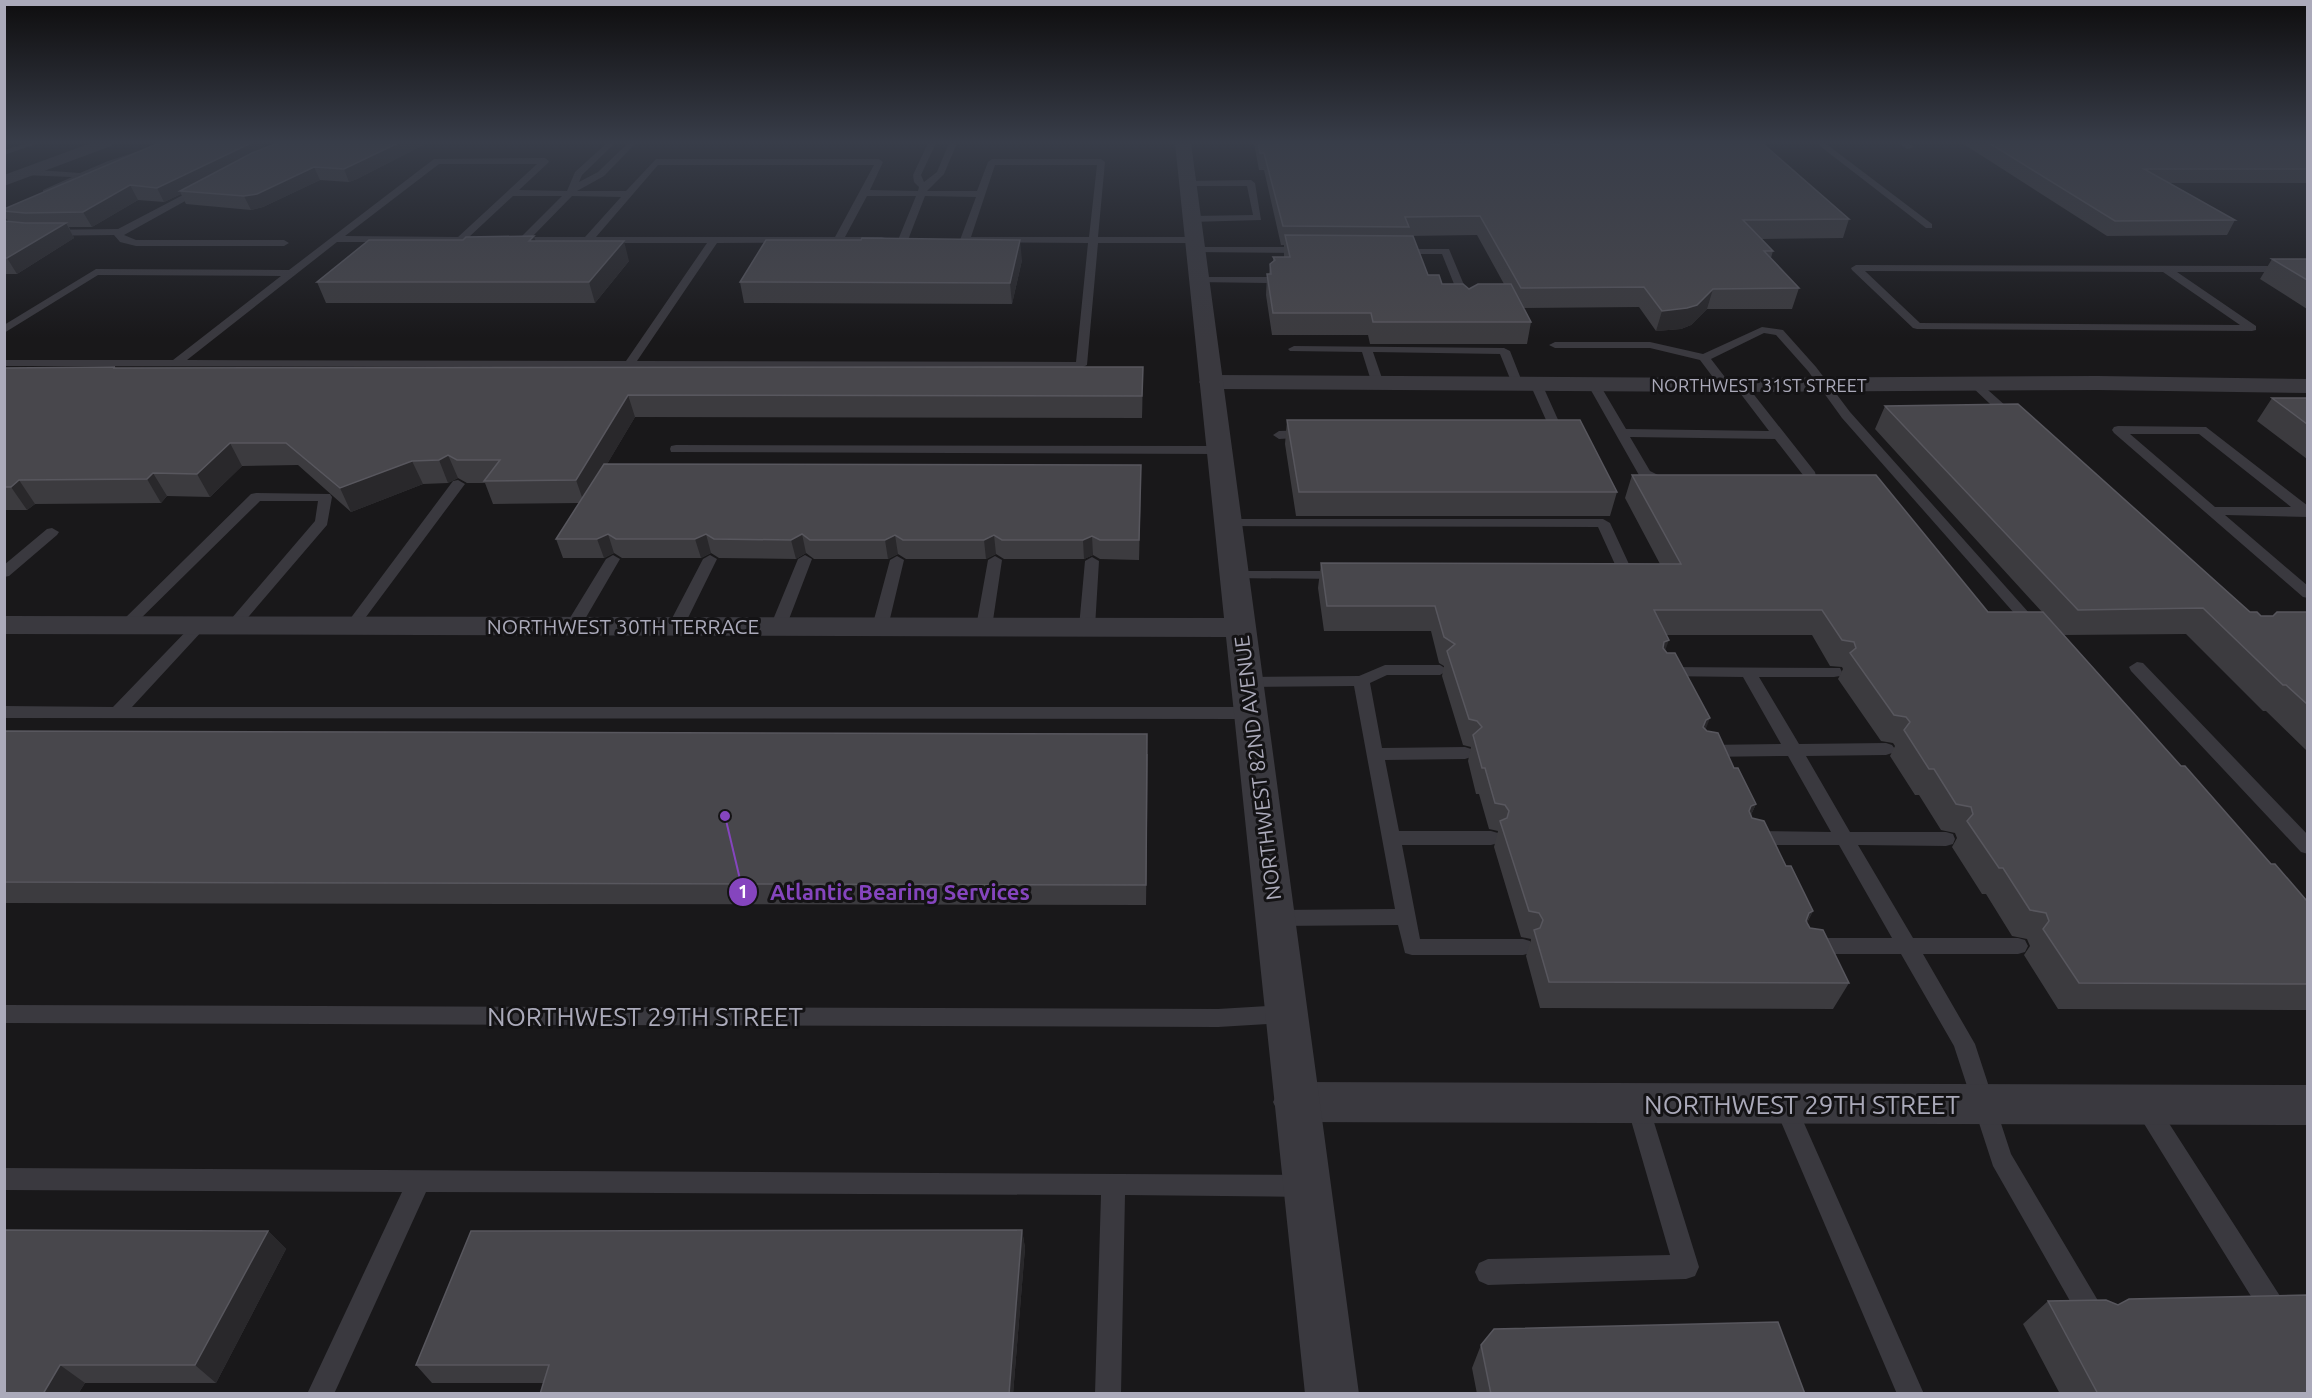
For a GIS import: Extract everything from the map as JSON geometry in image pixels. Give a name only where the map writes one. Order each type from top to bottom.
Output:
[{"type":"street","name":"NORTHWEST 82ND AVENUE","points":[[1191,208],[1332,1394]]},
{"type":"street","name":"NORTHWEST 31ST STREET","points":[[1211,382],[1594,385],[2156,383],[2307,386]]},
{"type":"street","name":"NORTHWEST 30TH TERRACE","points":[[4,625],[1241,628]]},
{"type":"street","name":"NORTHWEST 29TH STREET","points":[[1296,1102],[2307,1104]]},
{"type":"lane","points":[[4,230],[26,233],[120,232],[165,208]]},
{"type":"lane","points":[[176,363],[375,208]]},
{"type":"lane","points":[[460,240],[494,208]]},
{"type":"lane","points":[[524,240],[556,208]]},
{"type":"lane","points":[[588,240],[616,208]]},
{"type":"lane","points":[[839,240],[856,208]]},
{"type":"lane","points":[[335,239],[908,240],[918,208]]},
{"type":"lane","points":[[974,208],[960,240],[1092,240],[1195,247],[1318,250]]},
{"type":"lane","points":[[4,363],[1081,365],[1096,208]]},
{"type":"lane","points":[[1195,247],[1258,218],[1256,208]]},
{"type":"lane","points":[[1906,208],[1929,226]]},
{"type":"lane","points":[[120,232],[119,236],[123,240],[136,243],[284,243]]},
{"type":"lane","points":[[629,364],[714,240]]},
{"type":"lane","points":[[1195,247],[1267,280]]},
{"type":"lane","points":[[1388,250],[1446,251],[1467,305]]},
{"type":"lane","points":[[2166,269],[2252,328],[1917,326],[1856,268],[2307,269]]},
{"type":"lane","points":[[4,330],[96,272],[292,273]]},
{"type":"lane","points":[[1704,358],[1762,330],[1774,330],[1784,336],[1846,415],[2041,635]]},
{"type":"lane","points":[[1555,345],[1650,345],[1704,358],[1778,435],[1810,475],[1810,480],[1806,484],[1784,484]]},
{"type":"lane","points":[[1294,349],[1504,351],[1558,433],[1535,434]]},
{"type":"lane","points":[[1366,349],[1378,384]]},
{"type":"lane","points":[[1975,384],[2026,431]]},
{"type":"lane","points":[[1594,385],[1645,474],[1673,483]]},
{"type":"lane","points":[[2307,511],[2202,430],[2118,430],[2307,594]]},
{"type":"lane","points":[[1620,433],[1778,435]]},
{"type":"lane","points":[[1278,435],[1325,434]]},
{"type":"lane","points":[[676,449],[1219,450]]},
{"type":"lane","points":[[352,626],[458,484]]},
{"type":"lane","points":[[125,626],[256,497],[325,497],[322,522],[233,626]]},
{"type":"lane","points":[[2212,511],[2307,511]]},
{"type":"lane","points":[[1227,523],[1604,523],[1627,575],[1603,575]]},
{"type":"lane","points":[[4,573],[52,532]]},
{"type":"lane","points":[[573,626],[613,559]]},
{"type":"lane","points":[[676,626],[710,559]]},
{"type":"lane","points":[[778,627],[805,559]]},
{"type":"lane","points":[[880,627],[897,560]]},
{"type":"lane","points":[[984,627],[995,560]]},
{"type":"lane","points":[[1087,627],[1092,561]]},
{"type":"lane","points":[[1234,575],[1353,575]]},
{"type":"lane","points":[[117,713],[199,626]]},
{"type":"lane","points":[[2137,668],[2307,847]]},
{"type":"lane","points":[[4,712],[117,713],[1249,698],[1361,681],[1384,670],[1440,670]]},
{"type":"lane","points":[[1664,672],[1834,672]]},
{"type":"lane","points":[[1748,672],[1964,1044],[2001,1158],[2091,1313]]},
{"type":"lane","points":[[1361,681],[1412,947],[1523,947]]},
{"type":"lane","points":[[1704,751],[1886,749]]},
{"type":"lane","points":[[1375,754],[1465,753]]},
{"type":"lane","points":[[1391,838],[1491,838]]},
{"type":"lane","points":[[1749,838],[1946,839]]},
{"type":"lane","points":[[1275,918],[1406,917]]},
{"type":"lane","points":[[1804,946],[2018,946]]},
{"type":"lane","name":"NORTHWEST 29TH STREET","points":[[4,1014],[1218,1018],[1286,1014]]},
{"type":"lane","points":[[1488,1272],[1686,1267],[1636,1102]]},
{"type":"lane","points":[[1784,1102],[1911,1394]]},
{"type":"lane","points":[[2144,1104],[2271,1305]]},
{"type":"lane","points":[[4,1179],[1307,1186]]},
{"type":"lane","points":[[320,1394],[419,1181]]},
{"type":"lane","points":[[1108,1394],[1113,1184]]},
{"type":"building","points":[[90,208],[83,212],[25,213],[4,211],[4,209]]},
{"type":"building","points":[[1278,208],[1837,208],[1849,219],[1743,220],[1773,251],[1764,251],[1799,288],[1713,289],[1697,305],[1662,311],[1644,287],[1521,288],[1480,216],[1405,217],[1409,227],[1283,226]]},
{"type":"building","points":[[2094,208],[2214,208],[2235,220],[2115,221]]},
{"type":"building","points":[[4,221],[25,223],[66,223],[4,258]]},
{"type":"building","points":[[1285,235],[1413,236],[1428,275],[1439,275],[1442,284],[1463,284],[1469,289],[1478,284],[1511,284],[1531,322],[1373,322],[1371,313],[1273,313],[1267,274],[1271,274],[1270,264],[1275,260],[1273,257],[1290,257]]},
{"type":"building","points":[[534,236],[529,241],[624,241],[589,282],[317,282],[369,240],[463,240],[466,237]]},
{"type":"building","points":[[862,238],[1020,240],[1010,283],[740,282],[766,240],[861,240]]},
{"type":"building","points":[[2272,259],[2307,259],[2307,280]]},
{"type":"building","points":[[115,367],[113,368],[1143,367],[1142,396],[628,395],[576,480],[484,481],[500,460],[457,460],[448,455],[439,460],[412,461],[340,488],[286,443],[230,443],[197,474],[153,473],[147,479],[19,480],[11,487],[4,487],[4,368]]},
{"type":"building","points":[[2272,398],[2307,398],[2307,424]]},
{"type":"building","points":[[2018,404],[2250,612],[2257,612],[2261,616],[2273,616],[2277,612],[2307,612],[2307,704],[2286,685],[2283,685],[2203,608],[2078,610],[1885,406]]},
{"type":"building","points":[[1287,420],[1580,420],[1617,492],[1299,492]]},
{"type":"building","points":[[604,464],[1141,465],[1139,540],[1100,540],[1092,536],[1083,540],[1002,540],[994,535],[984,540],[903,540],[895,535],[885,540],[810,540],[802,534],[791,540],[714,539],[706,534],[695,539],[616,539],[608,534],[597,539],[556,539]]},
{"type":"building","points":[[1632,475],[1876,475],[1988,612],[2043,612],[2181,766],[2185,766],[2271,864],[2275,864],[2307,901],[2307,984],[2079,983],[2043,929],[2049,921],[2046,913],[2030,910],[2003,868],[1999,868],[1967,821],[1973,814],[1971,807],[1956,804],[1934,769],[1929,769],[1904,730],[1910,722],[1906,717],[1894,715],[1850,653],[1856,648],[1854,642],[1842,640],[1822,610],[1654,610],[1669,640],[1664,642],[1663,648],[1667,653],[1675,653],[1710,718],[1706,720],[1703,727],[1707,731],[1718,733],[1734,768],[1738,768],[1756,804],[1751,806],[1749,811],[1752,818],[1764,821],[1786,866],[1791,866],[1813,911],[1809,913],[1806,921],[1810,928],[1823,930],[1849,983],[1549,982],[1534,930],[1540,928],[1543,920],[1539,913],[1529,911],[1500,821],[1507,818],[1509,811],[1505,805],[1495,803],[1485,768],[1482,768],[1473,735],[1482,727],[1477,721],[1469,719],[1447,651],[1455,644],[1444,637],[1435,606],[1327,606],[1321,563],[1681,564]]},
{"type":"building","points":[[4,731],[1147,734],[1146,885],[4,882]]},
{"type":"building","points":[[4,1230],[268,1231],[195,1365],[60,1365],[43,1394],[4,1394]]},
{"type":"building","points":[[1022,1230],[1009,1394],[540,1394],[549,1365],[416,1365],[471,1231]]},
{"type":"building","points":[[2307,1295],[2307,1394],[2098,1394],[2048,1301],[2106,1300],[2118,1305],[2129,1299]]},
{"type":"building","points":[[1778,1322],[1805,1394],[1491,1394],[1481,1345],[1494,1329]]},
{"type":"place","name":"Atlantic Bearing Services","points":[[725,816]]}]
